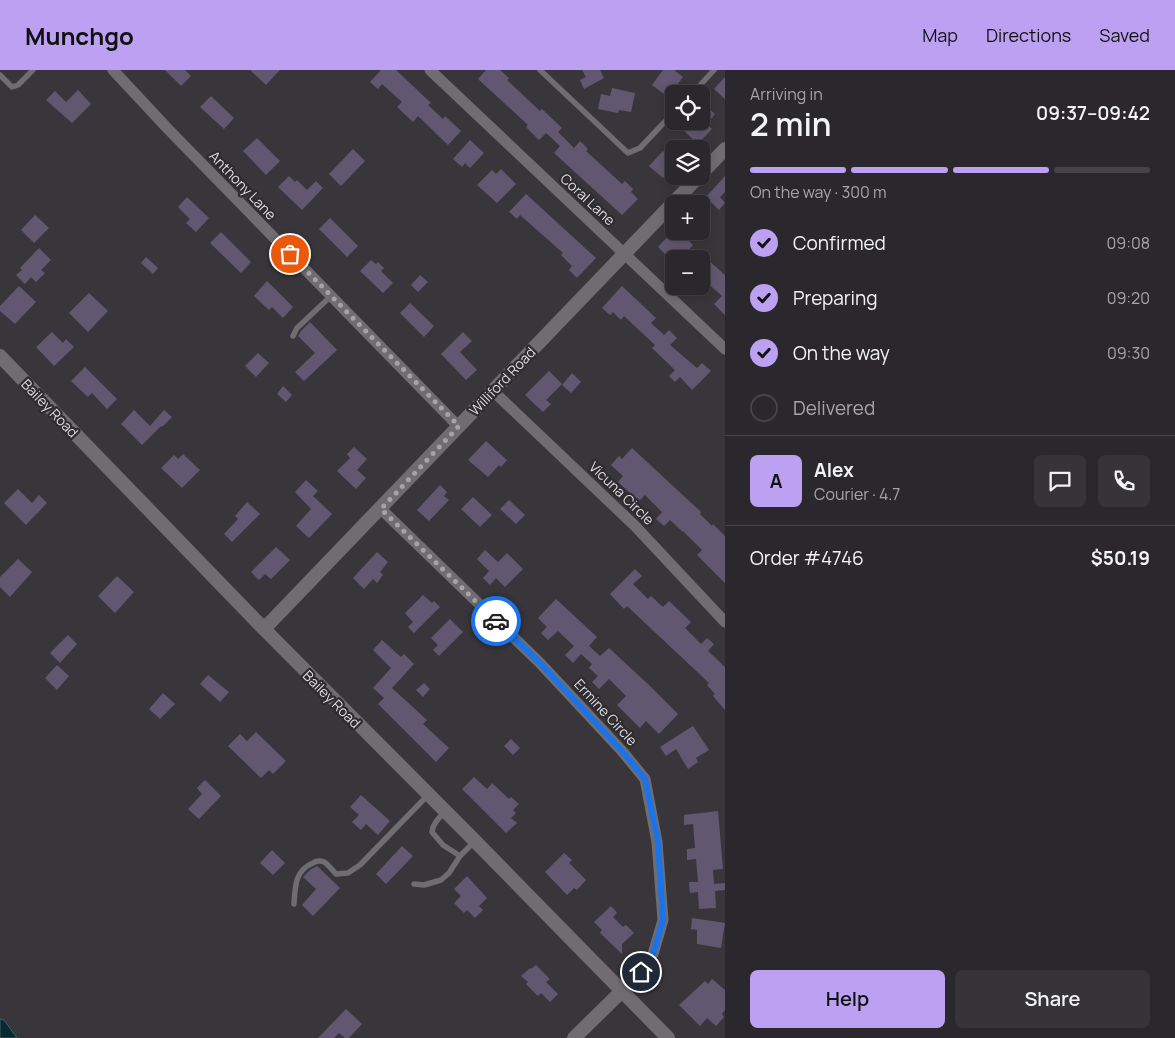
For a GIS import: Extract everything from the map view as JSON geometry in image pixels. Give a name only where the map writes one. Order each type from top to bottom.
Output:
[{"type":"street","name":"Anthony Lane","points":[[113,70],[168,129],[459,426]]},
{"type":"street","name":"Coral Lane","points":[[430,70],[725,350]]},
{"type":"street","name":"Williford Road","points":[[710,165],[725,149]]},
{"type":"street","name":"Williford Road","points":[[264,629],[690,185]]},
{"type":"street","name":"Bailey Road","points":[[0,356],[264,629],[668,1038]]},
{"type":"street","name":"Vicuna Circle","points":[[493,391],[635,526],[725,622]]},
{"type":"street","name":"Ermine Circle","points":[[381,509],[540,663],[622,751],[645,779],[658,842],[663,920],[653,954],[641,972],[622,991]]},
{"type":"street","points":[[574,1038],[622,991]]},
{"type":"lane","points":[[0,75],[12,87],[18,85],[33,70]]},
{"type":"lane","points":[[540,70],[628,154],[640,148],[665,122]]},
{"type":"lane","points":[[700,85],[714,70]]},
{"type":"lane","points":[[293,336],[297,328],[331,296]]},
{"type":"lane","points":[[294,904],[298,874],[307,865],[317,861],[324,862],[336,874],[348,873],[360,865],[428,795]]},
{"type":"lane","points":[[445,812],[433,827],[432,832],[444,845],[460,856]]},
{"type":"lane","points":[[414,884],[424,885],[441,880],[475,841]]},
{"type":"water","points":[[0,1019],[4,1020],[17,1038],[0,1038]]},
{"type":"building","points":[[165,70],[185,70],[191,76],[181,86]]},
{"type":"building","points":[[250,70],[280,70],[266,85]]},
{"type":"building","points":[[381,70],[396,70],[431,103],[428,105],[443,119],[445,116],[461,131],[448,145],[418,116],[413,122],[397,107],[402,102],[382,84],[378,89],[370,82]]},
{"type":"building","points":[[486,70],[500,70],[509,78],[507,80],[540,111],[542,109],[562,128],[558,132],[574,148],[580,141],[588,149],[586,151],[622,184],[625,181],[633,189],[631,192],[638,199],[622,215],[554,153],[560,146],[546,133],[539,140],[526,127],[528,125],[478,79]]},
{"type":"building","points":[[582,70],[600,70],[604,78],[584,89],[580,80],[586,77]]},
{"type":"building","points":[[663,70],[674,70],[683,77],[677,85],[665,85],[665,95],[652,85]]},
{"type":"building","points":[[725,77],[725,99],[714,89]]},
{"type":"building","points":[[612,88],[635,93],[631,112],[619,110],[618,113],[598,109],[601,94],[610,96]]},
{"type":"building","points":[[78,90],[91,104],[72,123],[46,100],[55,91],[66,102]]},
{"type":"building","points":[[211,96],[234,118],[224,129],[200,107]]},
{"type":"building","points":[[710,110],[715,114],[710,120]]},
{"type":"building","points":[[710,127],[712,129],[702,140],[694,140],[683,130],[710,130]]},
{"type":"building","points":[[257,138],[280,161],[266,175],[243,151]]},
{"type":"building","points":[[470,140],[484,153],[470,168],[465,163],[462,167],[453,159]]},
{"type":"building","points":[[353,149],[365,161],[341,186],[329,174]]},
{"type":"building","points":[[663,151],[665,154],[665,176],[663,178],[649,166]]},
{"type":"building","points":[[501,169],[516,184],[497,203],[477,185],[492,170],[496,174]]},
{"type":"building","points":[[289,176],[295,182],[297,180],[307,190],[316,181],[323,188],[302,210],[278,187]]},
{"type":"building","points":[[725,176],[725,192],[720,197],[725,203],[719,210],[710,201],[710,195],[708,195]]},
{"type":"building","points":[[526,194],[596,258],[577,278],[569,270],[572,266],[561,255],[563,253],[520,215],[517,219],[509,212]]},
{"type":"building","points":[[187,197],[209,218],[196,232],[186,223],[190,219],[178,207]]},
{"type":"building","points":[[35,215],[49,228],[34,243],[21,230]]},
{"type":"building","points":[[330,218],[358,246],[347,257],[319,229]]},
{"type":"building","points":[[221,232],[251,262],[241,273],[210,243]]},
{"type":"building","points":[[665,240],[688,240],[693,245],[688,250],[665,250],[665,254],[658,247]]},
{"type":"building","points":[[39,248],[51,260],[41,270],[45,273],[36,282],[31,277],[25,284],[16,275]]},
{"type":"building","points":[[146,257],[158,268],[153,274],[141,263]]},
{"type":"building","points":[[371,260],[376,264],[378,262],[384,268],[381,271],[393,283],[383,293],[360,271]]},
{"type":"building","points":[[710,262],[725,275],[725,315],[714,304],[722,296],[710,285]]},
{"type":"building","points":[[420,275],[428,282],[418,292],[411,285]]},
{"type":"building","points":[[267,281],[293,307],[283,318],[272,307],[269,310],[254,296]]},
{"type":"building","points":[[19,286],[36,302],[15,324],[0,311],[0,306]]},
{"type":"building","points":[[622,286],[656,318],[651,323],[664,335],[669,330],[677,338],[670,345],[697,368],[702,363],[711,371],[692,390],[680,377],[675,382],[669,376],[675,370],[652,348],[655,345],[624,316],[621,320],[613,312],[610,315],[602,308]]},
{"type":"building","points":[[89,293],[108,311],[88,332],[69,313]]},
{"type":"building","points":[[410,303],[434,326],[424,337],[400,313]]},
{"type":"building","points":[[310,322],[337,350],[304,381],[295,372],[315,353],[298,336]]},
{"type":"building","points":[[52,332],[63,343],[66,339],[74,347],[54,366],[36,347]]},
{"type":"building","points":[[463,332],[472,341],[460,352],[477,370],[466,380],[441,354]]},
{"type":"building","points":[[258,353],[269,363],[256,377],[245,366]]},
{"type":"building","points":[[85,367],[117,399],[107,409],[92,393],[88,397],[71,381]]},
{"type":"building","points":[[549,371],[562,384],[546,400],[551,404],[543,412],[525,395]]},
{"type":"building","points":[[572,373],[581,382],[571,393],[562,385]]},
{"type":"building","points":[[283,386],[292,395],[286,402],[277,394]]},
{"type":"building","points":[[134,410],[150,426],[164,410],[172,417],[142,445],[121,424]]},
{"type":"building","points":[[486,441],[507,460],[501,467],[499,465],[488,477],[468,460]]},
{"type":"building","points":[[354,447],[367,459],[357,470],[366,478],[356,489],[337,471],[350,458],[347,454]]},
{"type":"building","points":[[632,448],[701,512],[700,514],[712,526],[713,524],[725,536],[725,583],[697,555],[702,550],[683,531],[670,520],[664,526],[656,519],[662,512],[645,495],[639,501],[618,482],[623,476],[611,465],[619,456],[622,459]]},
{"type":"building","points":[[183,454],[200,470],[182,488],[161,468],[174,455],[178,459]]},
{"type":"building","points":[[306,480],[318,491],[313,496],[332,514],[309,538],[296,526],[311,509],[295,492]]},
{"type":"building","points":[[440,485],[447,492],[444,496],[449,500],[429,521],[417,510]]},
{"type":"building","points":[[18,489],[32,503],[39,495],[47,503],[26,525],[4,503]]},
{"type":"building","points":[[473,497],[492,515],[480,527],[461,509]]},
{"type":"building","points":[[509,500],[525,515],[516,524],[500,509]]},
{"type":"building","points":[[247,502],[260,514],[232,542],[224,534],[238,519],[235,516]]},
{"type":"building","points":[[276,547],[290,560],[271,579],[265,574],[259,580],[251,572]]},
{"type":"building","points":[[485,550],[498,562],[507,553],[523,569],[505,587],[496,578],[490,585],[483,578],[489,571],[477,559]]},
{"type":"building","points":[[377,552],[388,562],[380,572],[383,575],[377,583],[373,579],[364,589],[353,578]]},
{"type":"building","points":[[18,559],[32,572],[10,597],[0,587],[0,577]]},
{"type":"building","points":[[635,569],[642,576],[633,584],[648,599],[651,596],[663,607],[669,601],[691,622],[685,628],[701,644],[707,638],[714,644],[708,651],[725,667],[725,710],[713,696],[715,694],[707,685],[709,683],[627,606],[624,609],[610,594]]},
{"type":"building","points":[[117,576],[134,592],[115,613],[98,596]]},
{"type":"building","points":[[423,595],[440,607],[414,633],[408,627],[413,622],[405,613]]},
{"type":"building","points":[[556,599],[597,637],[589,646],[600,656],[609,648],[678,714],[659,734],[646,721],[640,728],[617,705],[626,696],[609,679],[599,689],[592,682],[598,676],[589,668],[592,664],[581,654],[573,663],[565,655],[574,646],[558,631],[548,640],[541,633],[547,627],[538,618]]},
{"type":"building","points":[[450,619],[463,632],[439,656],[433,650],[438,645],[431,638]]},
{"type":"building","points":[[68,635],[77,644],[60,663],[50,653]]},
{"type":"building","points":[[382,640],[401,657],[404,654],[414,664],[392,688],[427,720],[423,724],[449,748],[436,762],[378,704],[384,698],[373,688],[391,668],[373,650]]},
{"type":"building","points":[[57,665],[69,676],[57,690],[45,678]]},
{"type":"building","points":[[208,675],[229,692],[220,702],[200,684]]},
{"type":"building","points":[[424,683],[430,689],[423,697],[416,690]]},
{"type":"building","points":[[163,693],[175,704],[160,719],[149,709]]},
{"type":"building","points":[[693,726],[709,750],[696,758],[698,762],[688,769],[676,749],[666,756],[660,747]]},
{"type":"building","points":[[256,732],[286,761],[273,774],[269,770],[261,778],[228,746],[240,734],[247,741]]},
{"type":"building","points":[[511,739],[520,748],[513,755],[504,746]]},
{"type":"building","points":[[474,777],[487,789],[492,783],[509,799],[511,797],[519,804],[513,810],[516,813],[511,818],[517,823],[506,833],[462,789]]},
{"type":"building","points":[[205,780],[221,796],[199,819],[188,809],[202,794],[197,788]]},
{"type":"building","points":[[361,795],[390,821],[378,835],[366,824],[361,830],[352,822],[359,815],[350,807]]},
{"type":"building","points":[[718,811],[723,869],[713,870],[714,884],[725,883],[725,890],[715,891],[716,908],[699,909],[698,892],[690,893],[689,882],[698,882],[696,859],[687,860],[687,849],[695,848],[693,824],[684,825],[684,815]]},
{"type":"building","points":[[402,846],[413,856],[386,884],[376,874]]},
{"type":"building","points":[[272,850],[285,863],[273,875],[260,863]]},
{"type":"building","points":[[564,853],[572,860],[569,863],[586,880],[577,890],[574,888],[567,895],[545,872]]},
{"type":"building","points":[[317,866],[340,888],[313,916],[302,905],[316,889],[303,877]]},
{"type":"building","points":[[467,876],[487,898],[479,906],[483,910],[475,918],[467,910],[464,913],[454,903],[461,896],[454,889]]},
{"type":"building","points":[[611,906],[617,913],[613,917],[623,927],[626,925],[634,933],[622,944],[622,954],[600,933],[602,930],[594,922]]},
{"type":"building","points":[[692,918],[725,923],[721,948],[697,944],[697,930],[691,929]]},
{"type":"building","points":[[536,965],[550,979],[546,982],[558,994],[550,1002],[541,993],[538,996],[521,976]]},
{"type":"building","points":[[712,979],[725,990],[725,1010],[722,1014],[724,1017],[716,1026],[707,1018],[700,1026],[679,1005],[705,981],[708,984]]},
{"type":"building","points":[[346,1009],[362,1024],[349,1038],[345,1038],[339,1033],[334,1038],[318,1038]]},
{"type":"way so far","points":[[290,254],[459,426],[381,509],[496,621]]},
{"type":"route","points":[[496,621],[540,663],[622,751],[645,779],[658,842],[663,920],[653,954],[641,972]]}]
